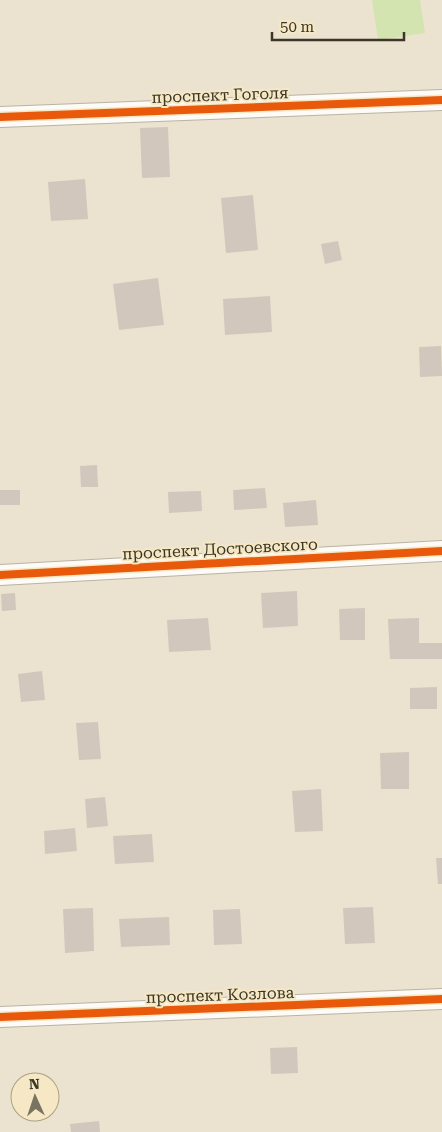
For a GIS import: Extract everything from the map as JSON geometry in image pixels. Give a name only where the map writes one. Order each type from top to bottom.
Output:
[{"type":"street","name":"проспект Гоголя","points":[[0,117],[442,100]]},
{"type":"street","name":"проспект Достоевского","points":[[0,575],[442,551]]},
{"type":"street","name":"проспект Козлова","points":[[0,1017],[442,1000]]},
{"type":"green space","points":[[372,0],[420,0],[425,33],[378,40]]},
{"type":"building","points":[[168,127],[170,177],[142,178],[140,128]]},
{"type":"building","points":[[85,179],[88,219],[51,221],[48,182]]},
{"type":"building","points":[[253,195],[258,250],[226,253],[221,198]]},
{"type":"building","points":[[338,241],[342,260],[325,264],[321,244]]},
{"type":"building","points":[[158,278],[164,325],[119,330],[113,284]]},
{"type":"building","points":[[270,296],[272,332],[225,335],[223,299]]},
{"type":"building","points":[[441,346],[442,376],[420,377],[419,347]]},
{"type":"building","points":[[97,465],[98,487],[81,487],[80,466]]},
{"type":"building","points":[[265,488],[267,508],[234,510],[233,490]]},
{"type":"building","points":[[0,490],[20,490],[20,505],[0,505]]},
{"type":"building","points":[[201,491],[202,511],[169,513],[168,492]]},
{"type":"building","points":[[316,500],[318,525],[285,527],[283,503]]},
{"type":"building","points":[[297,591],[298,626],[263,628],[261,593]]},
{"type":"building","points":[[15,593],[16,610],[2,611],[1,594]]},
{"type":"building","points":[[365,608],[365,640],[340,640],[339,609]]},
{"type":"building","points":[[208,618],[211,650],[169,652],[167,620]]},
{"type":"building","points":[[419,618],[419,643],[442,643],[442,659],[390,659],[388,619]]},
{"type":"building","points":[[42,671],[45,700],[21,702],[18,674]]},
{"type":"building","points":[[437,687],[437,709],[410,709],[410,688]]},
{"type":"building","points":[[98,722],[101,759],[79,760],[76,723]]},
{"type":"building","points":[[409,752],[409,789],[381,789],[380,753]]},
{"type":"building","points":[[321,789],[323,831],[295,832],[292,791]]},
{"type":"building","points":[[105,797],[108,826],[87,828],[85,799]]},
{"type":"building","points":[[75,828],[77,851],[45,854],[44,831]]},
{"type":"building","points":[[152,834],[154,862],[115,864],[113,836]]},
{"type":"building","points":[[436,858],[442,858],[442,884],[438,884]]},
{"type":"building","points":[[373,907],[375,943],[345,944],[343,908]]},
{"type":"building","points":[[93,908],[94,951],[65,953],[63,909]]},
{"type":"building","points":[[240,909],[242,944],[214,945],[213,910]]},
{"type":"building","points":[[169,917],[170,945],[121,947],[119,919]]},
{"type":"building","points":[[297,1047],[298,1073],[271,1074],[270,1048]]},
{"type":"building","points":[[99,1121],[100,1132],[71,1132],[70,1124]]},
{"type":"cycle path","points":[[0,117],[442,100]]},
{"type":"cycle path","points":[[0,575],[442,551]]},
{"type":"cycle path","points":[[0,1017],[442,999]]}]
